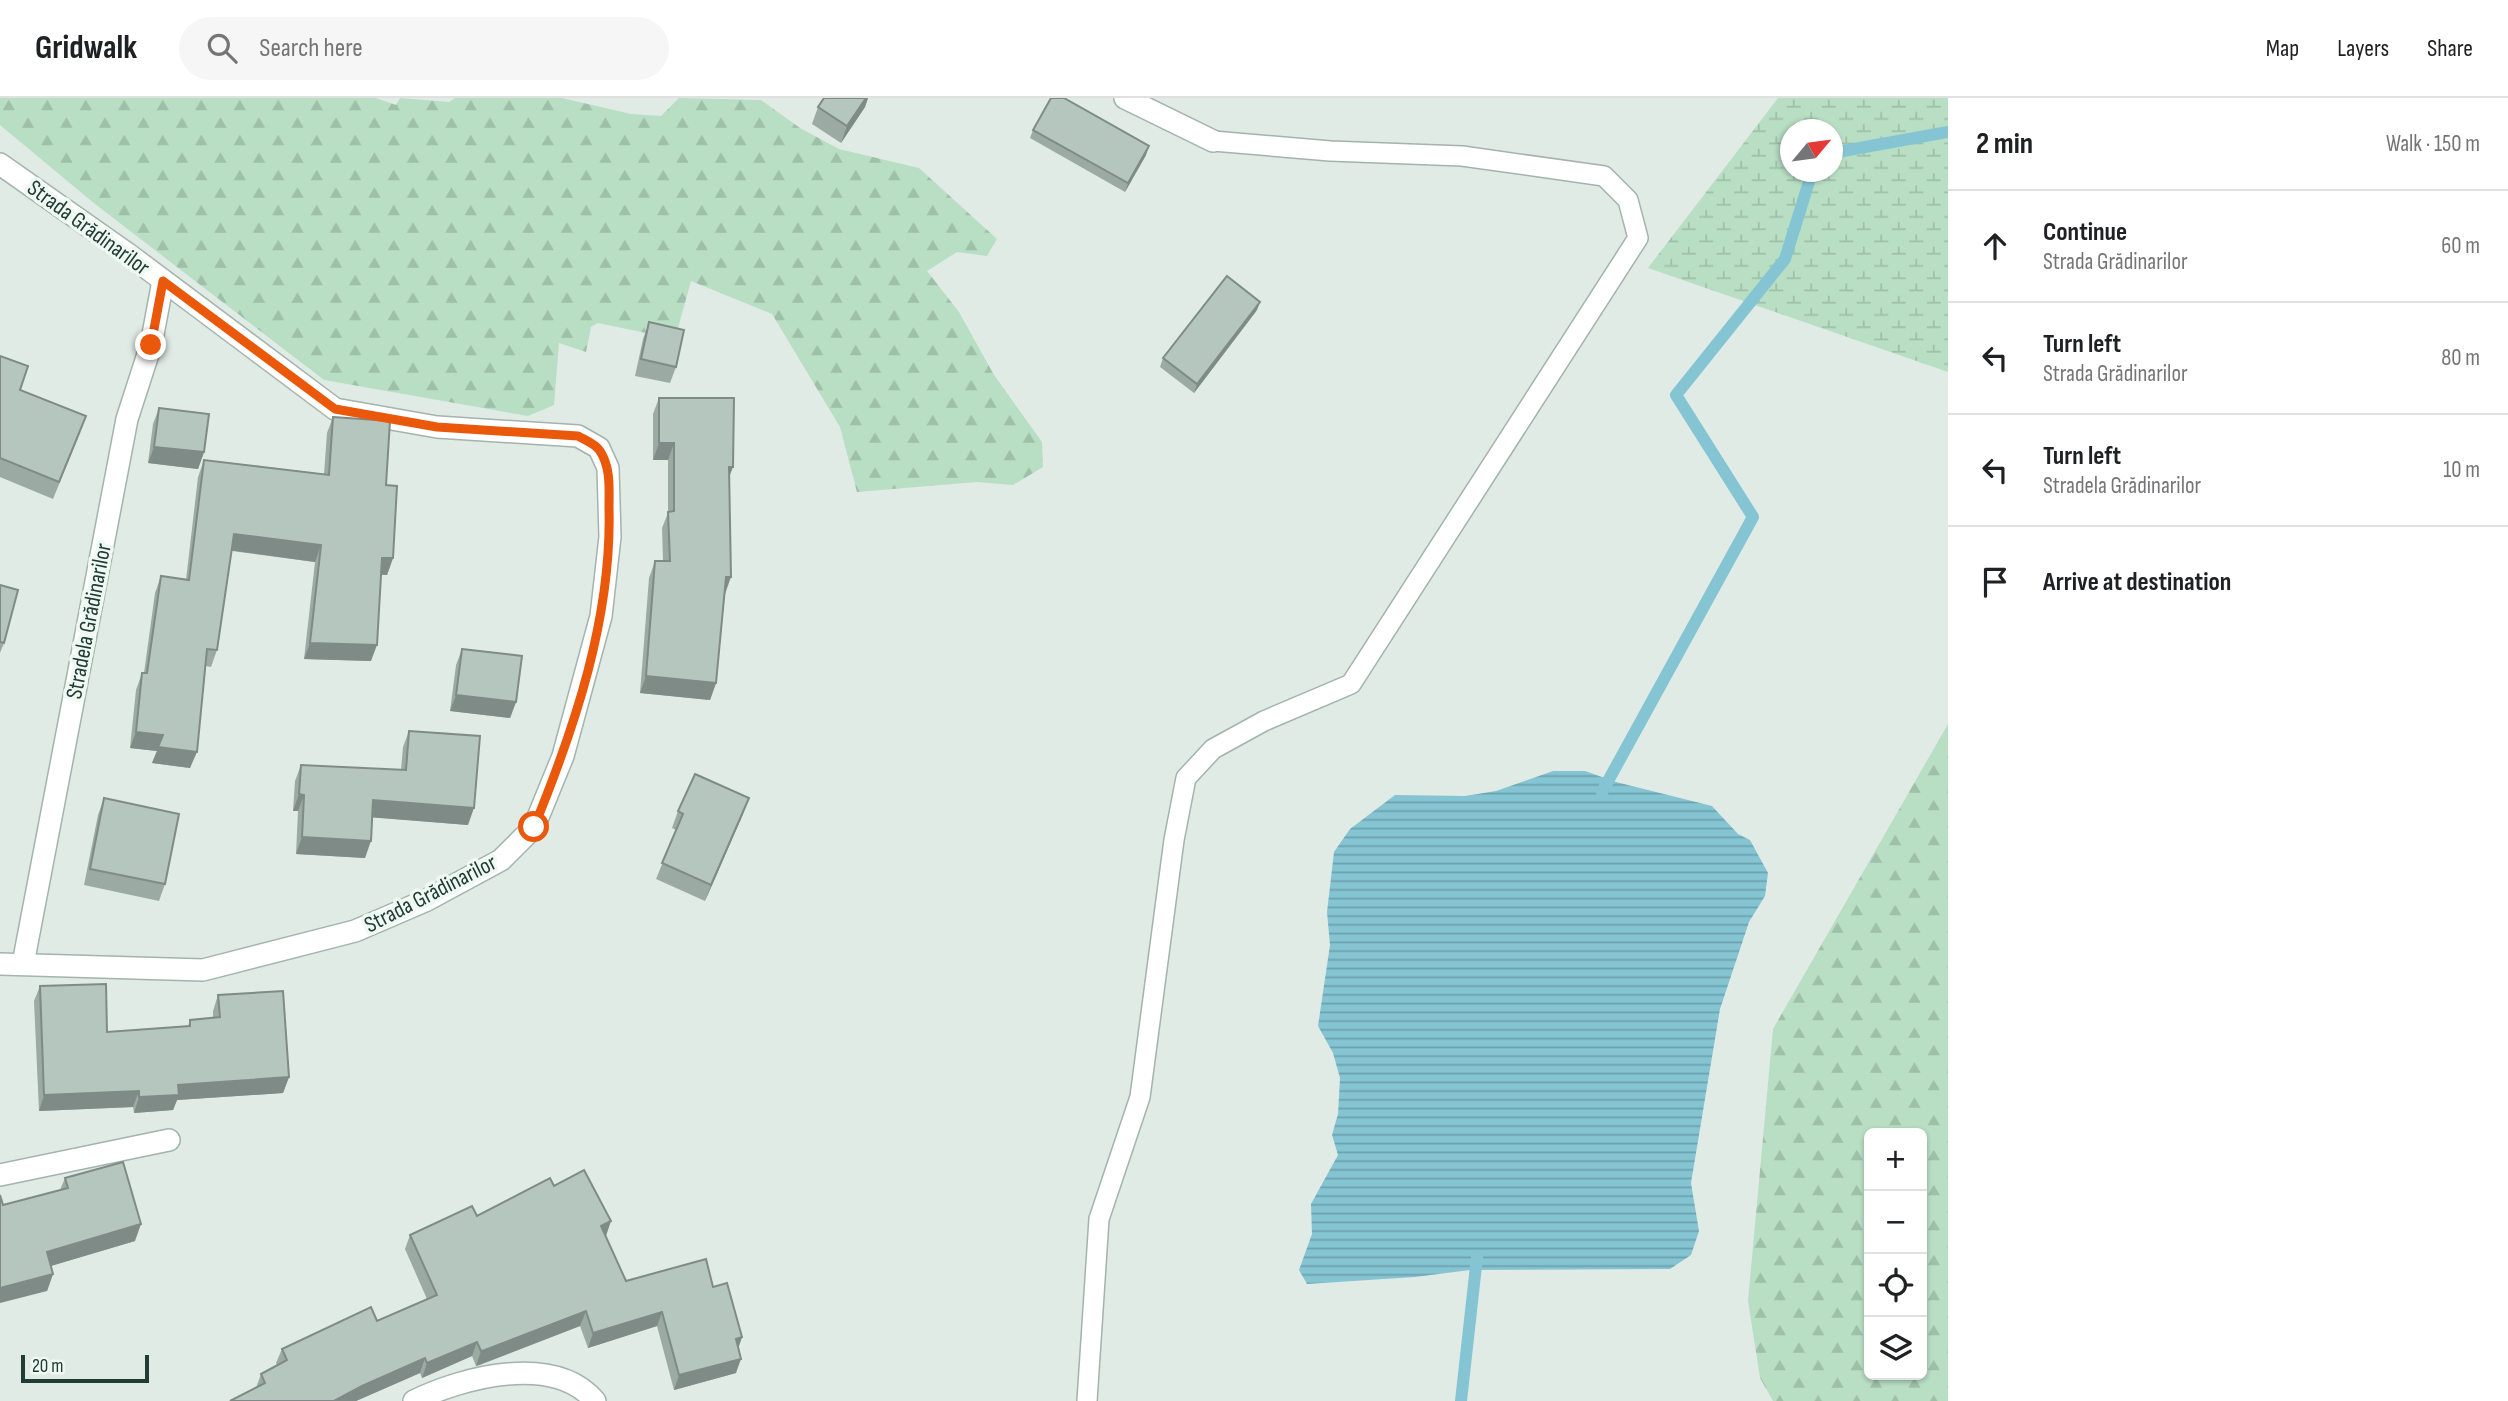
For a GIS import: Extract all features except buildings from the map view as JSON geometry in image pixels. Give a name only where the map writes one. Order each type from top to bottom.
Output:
[{"type":"street","points":[[1125,98],[1213,141]]},
{"type":"street","name":"Strada Grădinarilor","points":[[0,164],[335,409],[437,427],[578,436],[598,448],[608,468],[610,537],[601,616],[563,756],[534,827],[501,860],[427,900],[355,931],[203,970],[120,970],[0,964]]},
{"type":"street","name":"Stradela Grădinarilor","points":[[23,964],[127,419],[151,345],[163,281]]},
{"type":"street","points":[[0,1175],[169,1140]]},
{"type":"street","points":[[414,1401],[446,1388],[518,1375],[566,1379],[587,1392],[595,1401]]},
{"type":"lane","points":[[1087,1401],[1100,1219],[1140,1097],[1172,853],[1186,778],[1213,749],[1264,721],[1351,684],[1638,238],[1628,200],[1604,176],[1462,156],[1330,151],[1213,141]]},
{"type":"green space","points":[[0,98],[376,98],[396,105],[400,98],[449,102],[455,98],[562,98],[631,114],[661,116],[679,98],[761,100],[800,128],[839,149],[919,168],[997,239],[987,256],[957,252],[927,271],[959,312],[994,375],[1042,442],[1043,467],[1013,485],[977,482],[857,492],[840,427],[772,314],[691,281],[675,339],[598,323],[591,327],[586,352],[559,343],[554,405],[528,416],[324,380],[95,204],[0,125]]},
{"type":"green space","points":[[1778,98],[1948,98],[1948,372],[1648,268]]},
{"type":"green space","points":[[1948,724],[1948,1401],[1773,1401],[1760,1378],[1748,1301],[1773,1029]]},
{"type":"water","points":[[1553,771],[1585,771],[1616,782],[1712,806],[1738,834],[1750,840],[1768,873],[1765,896],[1749,922],[1720,1009],[1691,1183],[1699,1231],[1691,1255],[1670,1269],[1470,1270],[1415,1277],[1307,1284],[1299,1270],[1312,1234],[1311,1204],[1338,1155],[1332,1135],[1338,1114],[1340,1078],[1333,1053],[1318,1026],[1330,945],[1327,912],[1334,852],[1350,829],[1395,795],[1465,796],[1496,791]]},
{"type":"waterway","points":[[1843,151],[1948,132]]},
{"type":"waterway","points":[[1602,792],[1753,517],[1676,395],[1785,259],[1809,182]]},
{"type":"waterway","points":[[1461,1401],[1477,1257]]},
{"type":"route","points":[[151,345],[163,281],[335,409],[437,427],[578,436],[598,448],[608,468],[610,537],[601,616],[563,756],[534,827]]}]
